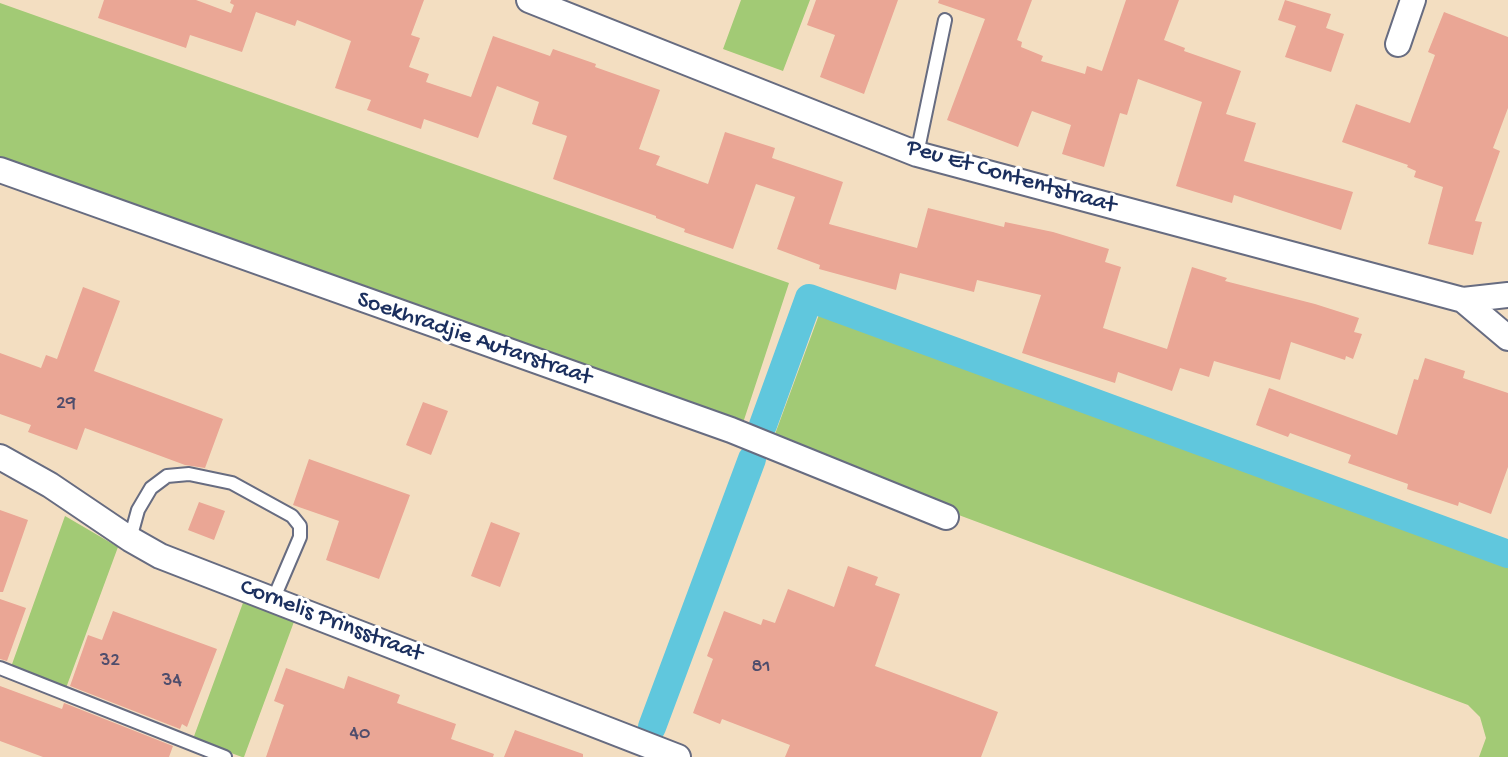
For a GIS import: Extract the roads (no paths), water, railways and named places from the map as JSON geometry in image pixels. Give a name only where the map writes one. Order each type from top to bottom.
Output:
[{"type":"street","name":"Peu Et Contentstraat","points":[[529,0],[917,154],[1463,300],[1508,295]]},
{"type":"street","points":[[1398,44],[1413,0]]},
{"type":"street","name":"Soekhradjie Autarstraat","points":[[0,170],[731,430],[946,517]]},
{"type":"street","points":[[1463,300],[1508,338]]},
{"type":"street","name":"Cornelis Prinsstraat","points":[[0,457],[50,485],[160,556],[678,757]]},
{"type":"lane","points":[[917,154],[945,20]]},
{"type":"lane","points":[[130,539],[138,510],[151,488],[167,476],[189,474],[232,483],[292,516],[300,526],[300,537],[273,600]]},
{"type":"lane","points":[[0,668],[225,757]]},
{"type":"waterway","points":[[763,425],[809,298],[1508,554]]},
{"type":"waterway","points":[[652,727],[752,459]]}]
